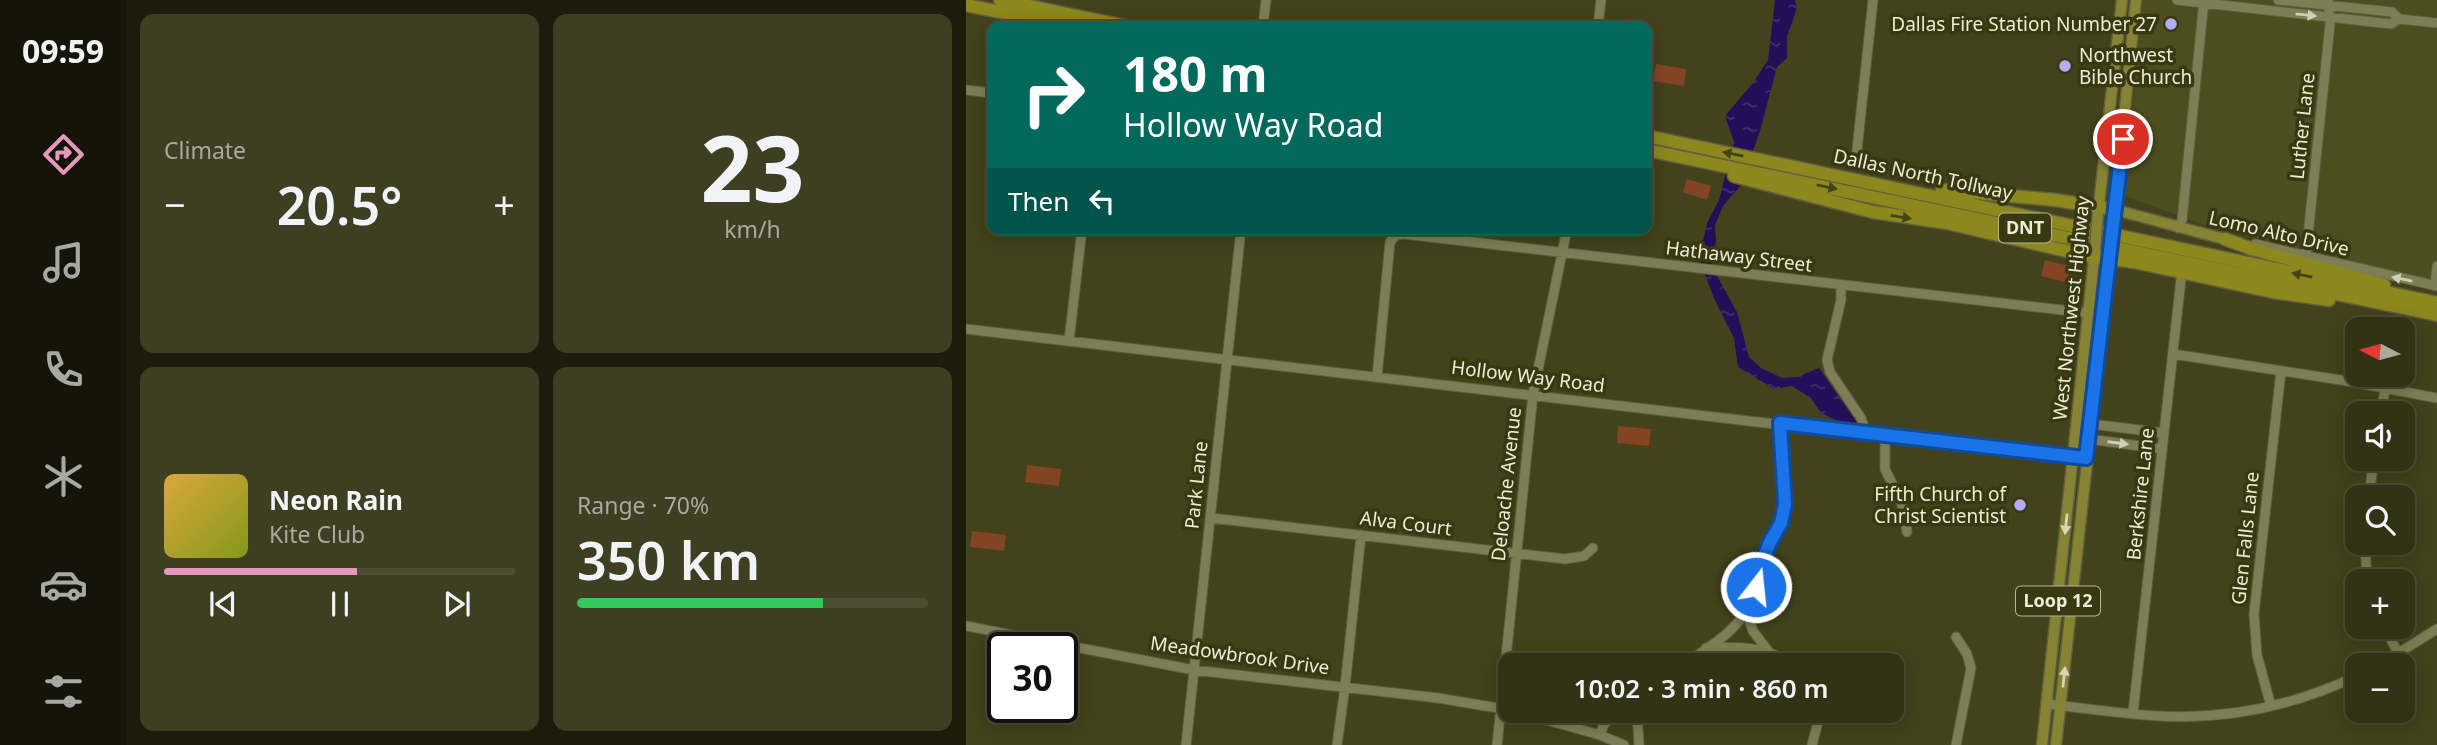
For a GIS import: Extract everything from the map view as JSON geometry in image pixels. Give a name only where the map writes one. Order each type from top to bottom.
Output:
[{"type":"highway","points":[[1000,0],[1101,21]]},
{"type":"highway","points":[[966,5],[1044,21]]},
{"type":"highway","name":"Dallas North Tollway","points":[[1652,137],[2437,303]]},
{"type":"highway","name":"Dallas North Tollway","points":[[1652,151],[2437,315]]},
{"type":"highway","points":[[1664,154],[1740,177],[1893,216],[1960,226],[2288,295],[2385,304]]},
{"type":"highway","points":[[1890,187],[2056,200],[2115,214]]},
{"type":"highway","points":[[2225,239],[2252,249],[2384,285],[2416,300]]},
{"type":"main road","name":"West Northwest Highway","points":[[2042,745],[2122,0]]},
{"type":"main road","name":"West Northwest Highway","points":[[2056,745],[2136,0]]},
{"type":"main road","points":[[2120,18],[2134,20]]},
{"type":"main road","points":[[2117,194],[2129,208],[2146,216]]},
{"type":"main road","name":"Lomo Alto Drive","points":[[2115,214],[2146,216],[2178,228],[2225,239]]},
{"type":"street","points":[[1264,21],[1266,0]]},
{"type":"street","points":[[1599,21],[1601,0]]},
{"type":"street","points":[[1856,159],[1873,0]]},
{"type":"street","points":[[2177,0],[2263,5],[2391,24],[2399,19],[2437,23]]},
{"type":"street","points":[[2278,0],[2329,3],[2392,12],[2399,19]]},
{"type":"street","points":[[2178,228],[2182,218],[2205,2]]},
{"type":"street","name":"Luther Lane","points":[[2306,255],[2330,17],[2329,3]]},
{"type":"street","points":[[966,90],[987,92]]},
{"type":"street","points":[[1069,341],[1081,235]]},
{"type":"street","name":"Park Lane","points":[[1186,745],[1240,235]]},
{"type":"street","points":[[1377,377],[1391,235]]},
{"type":"street","name":"Hathaway Street","points":[[1411,235],[2088,313]]},
{"type":"street","name":"Deloache Avenue","points":[[1510,653],[1516,554],[1533,394],[1566,235]]},
{"type":"street","name":"Lomo Alto Drive","points":[[2225,239],[2436,286]]},
{"type":"street","points":[[2436,286],[2437,266]]},
{"type":"street","name":"Berkshire Lane","points":[[2133,713],[2181,279]]},
{"type":"street","points":[[1841,285],[1841,300],[1827,360],[1830,372],[1861,418],[1862,434]]},
{"type":"street","name":"Hollow Way Road","points":[[966,329],[1885,437],[2086,458]]},
{"type":"street","points":[[2173,354],[2437,398]]},
{"type":"street","name":"Glen Falls Lane","points":[[2271,706],[2257,655],[2254,614],[2281,371]]},
{"type":"street","points":[[2382,401],[2385,389]]},
{"type":"street","points":[[1700,653],[1730,631],[1745,609],[1756,587],[1770,542],[1781,523],[1785,504],[1780,423]]},
{"type":"street","points":[[2076,429],[2091,424],[2164,433]]},
{"type":"street","points":[[2076,429],[2089,439],[2162,449]]},
{"type":"street","points":[[1885,437],[1885,469],[1902,504],[1907,532]]},
{"type":"street","name":"Alva Court","points":[[1211,518],[1516,554],[1577,558],[1593,548]]},
{"type":"street","points":[[1337,745],[1361,535]]},
{"type":"street","points":[[1745,609],[1753,631],[1770,653]]},
{"type":"street","name":"Meadowbrook Drive","points":[[966,626],[1194,670],[1345,687],[1498,709]]},
{"type":"street","points":[[2391,639],[2398,653],[2437,629]]},
{"type":"street","points":[[1956,637],[1967,654],[1971,668],[1956,745]]},
{"type":"street","points":[[1706,648],[1741,648],[1770,653]]},
{"type":"street","points":[[2047,704],[2198,717],[2271,706],[2316,694],[2345,681]]},
{"type":"street","name":"Deloache Avenue","points":[[1496,745],[1503,723]]},
{"type":"street","name":"Meadowbrook Drive","points":[[1555,723],[1600,735],[1624,745]]},
{"type":"street","points":[[1600,735],[1605,723]]},
{"type":"street","points":[[1638,723],[1639,745]]},
{"type":"street","points":[[1812,745],[1818,723]]},
{"type":"shaded area","points":[[2142,0],[2437,0],[2437,283],[2216,229],[2125,196]]},
{"type":"shaded area","points":[[1656,64],[1686,69],[1684,86],[1653,81]]},
{"type":"shaded area","points":[[1687,179],[1711,186],[1707,200],[1683,192]]},
{"type":"shaded area","points":[[2045,260],[2077,268],[2074,284],[2041,276]]},
{"type":"shaded area","points":[[1618,426],[1651,429],[1649,446],[1617,443]]},
{"type":"shaded area","points":[[1027,465],[1061,469],[1059,486],[1025,482]]},
{"type":"shaded area","points":[[972,531],[1006,535],[1004,551],[970,547]]},
{"type":"water","points":[[1775,0],[1795,0],[1797,8],[1787,37],[1787,58],[1777,67],[1760,131],[1741,185],[1723,206],[1715,225],[1716,242],[1711,265],[1737,312],[1749,357],[1761,368],[1782,378],[1797,377],[1819,368],[1865,434],[1821,413],[1811,398],[1792,386],[1774,389],[1738,367],[1734,338],[1699,259],[1707,223],[1719,200],[1734,142],[1725,116],[1753,83],[1768,60]]},
{"type":"place","name":"Dallas Fire Station Number 27","points":[[2171,24]]},
{"type":"place","name":"Northwest Bible Church","points":[[2065,66]]},
{"type":"place","name":"Fifth Church of Christ Scientist","points":[[2020,505]]},
{"type":"route","points":[[1756,587],[1760,567],[1781,523],[1785,504],[1780,423],[2086,458],[2123,139]]}]
